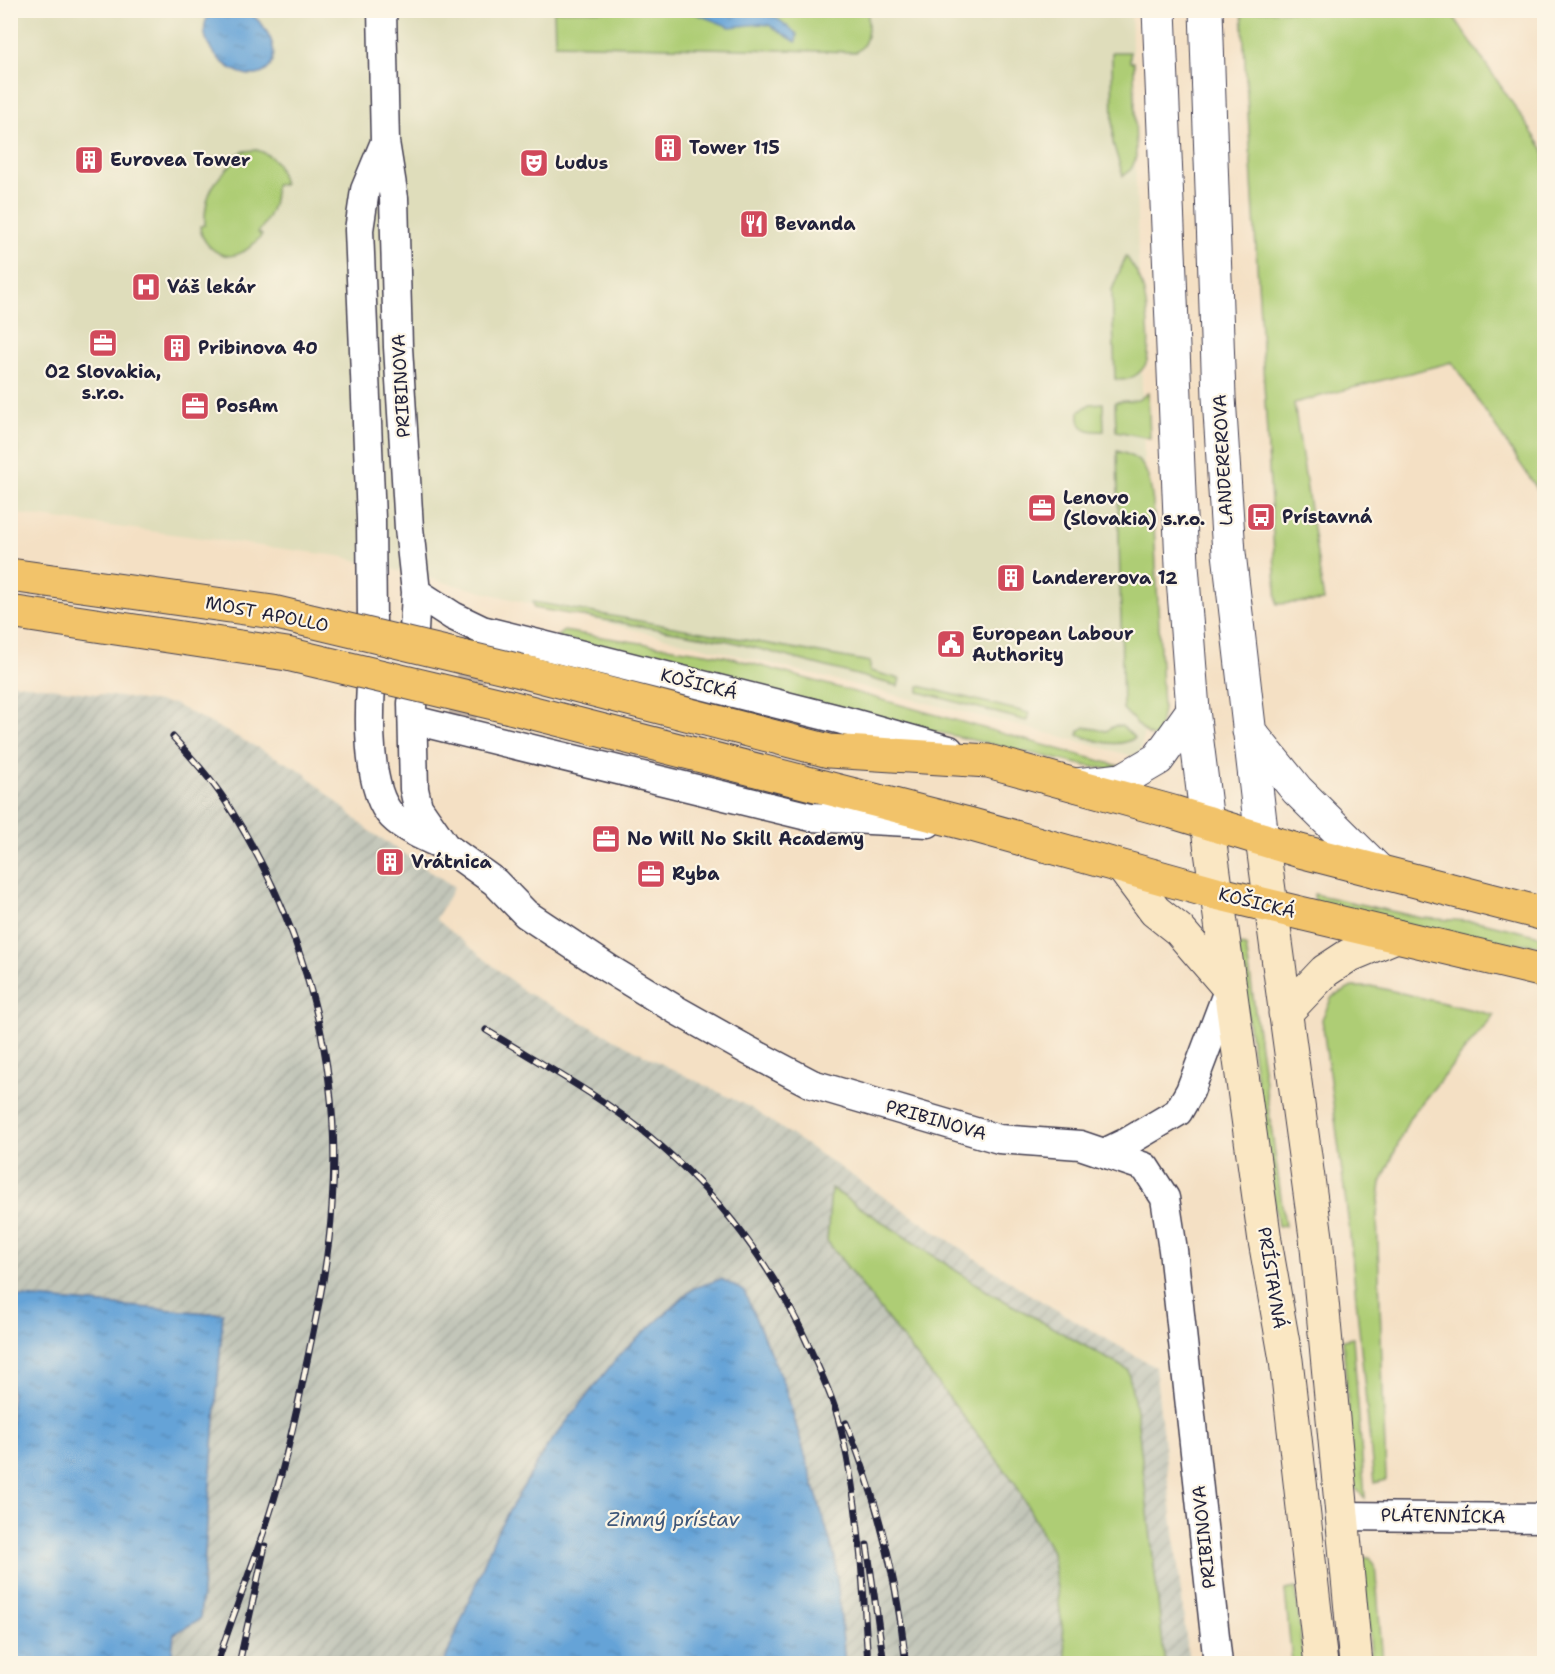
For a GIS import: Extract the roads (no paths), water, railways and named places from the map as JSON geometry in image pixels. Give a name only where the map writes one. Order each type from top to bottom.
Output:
[{"type":"main road","name":"MOST APOLLO","points":[[10,575],[273,612],[520,671]]},
{"type":"main road","name":"MOST APOLLO","points":[[10,612],[287,654],[510,707]]},
{"type":"main road","name":"KOŠICKÁ","points":[[520,671],[829,751],[988,761],[1380,872],[1545,914]]},
{"type":"main road","name":"KOŠICKÁ","points":[[510,707],[972,825],[1216,893],[1545,971]]},
{"type":"main road","points":[[1207,822],[1216,893]]},
{"type":"main road","name":"LANDEREROVA","points":[[1262,839],[1270,906]]},
{"type":"main road","points":[[1123,868],[1155,912],[1179,930],[1228,988]]},
{"type":"main road","name":"PRÍSTAVNÁ","points":[[1216,893],[1265,1241],[1286,1360],[1321,1664]]},
{"type":"main road","points":[[1270,906],[1316,1237],[1356,1664]]},
{"type":"main road","points":[[1285,1013],[1333,966],[1348,956],[1396,936]]},
{"type":"street","name":"PRIBINOVA","points":[[382,10],[385,142],[394,198],[399,358],[409,528],[416,592],[414,631]]},
{"type":"street","points":[[1160,10],[1182,565],[1193,710],[1207,822]]},
{"type":"street","name":"LANDEREROVA","points":[[1206,10],[1219,408],[1228,553],[1262,839]]},
{"type":"street","name":"PRIBINOVA","points":[[372,622],[371,530],[360,230],[365,190],[385,142]]},
{"type":"street","name":"KOŠICKÁ","points":[[416,592],[453,616],[482,630],[842,720],[988,761]]},
{"type":"street","points":[[413,711],[371,684],[368,722],[376,781],[382,803],[393,817],[419,834],[445,846]]},
{"type":"street","points":[[1072,785],[1122,780],[1158,759],[1193,710]]},
{"type":"street","name":"PRIBINOVA","points":[[413,711],[414,789],[418,807],[445,846],[495,882],[526,915],[609,969],[748,1051],[812,1084],[999,1139],[1080,1145],[1146,1167],[1165,1198],[1218,1664]]},
{"type":"street","name":"KOŠICKÁ","points":[[413,711],[811,817],[972,825]]},
{"type":"street","points":[[1249,731],[1297,790],[1380,872]]},
{"type":"street","points":[[1104,1153],[1178,1112],[1190,1091],[1228,988]]},
{"type":"street","name":"PLÁTENNÍCKA","points":[[1342,1516],[1545,1518]]},
{"type":"water","points":[[241,10],[258,20],[269,35],[272,44],[273,61],[269,68],[259,74],[246,74],[233,70],[221,61],[211,50],[205,37],[205,23],[212,11]]},
{"type":"water","points":[[689,11],[736,14],[768,11],[797,34],[796,42],[769,25],[730,27]]},
{"type":"water","name":"Zimný prístav","points":[[721,1279],[744,1291],[785,1387],[835,1558],[845,1663],[444,1663],[497,1531],[546,1448],[619,1355],[694,1288]]},
{"type":"water","points":[[11,1296],[223,1313],[200,1619],[174,1634],[171,1663],[11,1663]]},
{"type":"tunnel","points":[[459,731],[480,639]]},
{"type":"railway","points":[[173,737],[208,777],[226,802],[277,895],[312,995],[324,1046],[331,1099],[334,1152],[332,1205],[325,1266],[292,1431],[269,1517],[217,1664]]},
{"type":"railway","points":[[486,1030],[611,1107],[675,1159],[721,1208],[762,1261],[780,1289],[819,1369],[839,1423],[857,1519],[868,1664]]},
{"type":"railway","points":[[846,1423],[868,1482],[885,1541],[892,1571],[906,1664]]},
{"type":"railway","points":[[867,1545],[884,1664]]},
{"type":"railway","points":[[239,1664],[265,1546]]},
{"type":"place","name":"Tower 115","points":[[668,148]]},
{"type":"place","name":"Eurovea Tower","points":[[89,160]]},
{"type":"place","name":"Ludus","points":[[534,163]]},
{"type":"place","name":"Bevanda","points":[[754,224]]},
{"type":"place","name":"Váš lekár","points":[[146,287]]},
{"type":"place","name":"O2 Slovakia, s.r.o.","points":[[103,343]]},
{"type":"place","name":"Pribinova 40","points":[[177,348]]},
{"type":"place","name":"PosAm","points":[[195,406]]},
{"type":"place","name":"Lenovo (Slovakia) s.r.o.","points":[[1042,508]]},
{"type":"place","name":"Prístavná","points":[[1261,517]]},
{"type":"place","name":"Landererova 12","points":[[1011,578]]},
{"type":"place","name":"European Labour Authority","points":[[951,644]]},
{"type":"place","name":"No Will No Skill Academy","points":[[606,839]]},
{"type":"place","name":"Vrátnica","points":[[390,862]]},
{"type":"place","name":"Ryba","points":[[651,874]]}]
